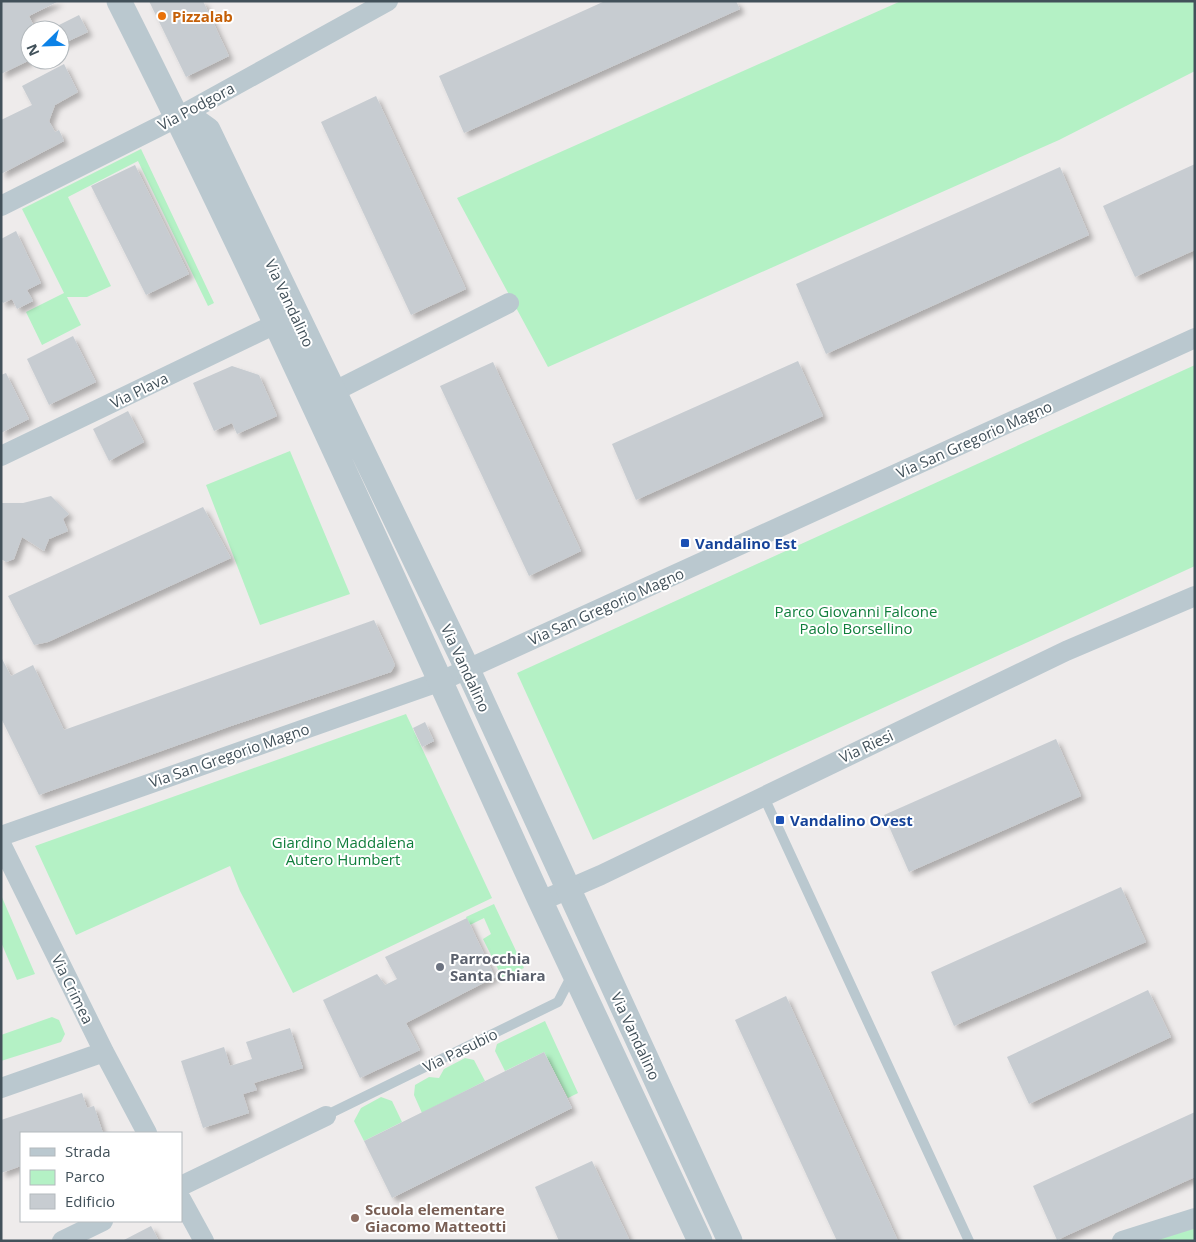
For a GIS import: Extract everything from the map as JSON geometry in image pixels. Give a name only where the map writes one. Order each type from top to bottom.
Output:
[{"type":"street","points":[[119,1],[178,117]]},
{"type":"street","name":"Via Podgora","points":[[1,206],[178,117],[388,1]]},
{"type":"street","name":"Via Vandalino","points":[[178,117],[194,120],[208,130],[286,319],[441,681],[540,901],[700,1241]]},
{"type":"street","points":[[333,392],[508,303]]},
{"type":"street","name":"Via Vandalino","points":[[286,319],[333,392],[467,668],[730,1241]]},
{"type":"street","name":"Via Plava","points":[[1,456],[286,319]]},
{"type":"street","name":"Via San Gregorio Magno","points":[[1,836],[441,681],[1195,338]]},
{"type":"street","name":"Via Riesi","points":[[540,901],[569,889],[1066,651],[1195,596]]},
{"type":"street","name":"Via Crimea","points":[[1,844],[104,1052],[146,1132]]},
{"type":"street","points":[[1,1088],[104,1052]]},
{"type":"street","name":"Via Pasubio","points":[[182,1186],[329,1114]]},
{"type":"street","points":[[182,1200],[204,1241]]},
{"type":"street","points":[[1122,1241],[1195,1218]]},
{"type":"street","points":[[62,1241],[101,1222]]},
{"type":"lane","points":[[763,795],[969,1241]]},
{"type":"lane","name":"Via Pasubio","points":[[329,1114],[558,1002],[574,972]]},
{"type":"green space","points":[[901,1],[1195,1],[1195,71],[1059,140],[548,367],[457,198]]},
{"type":"green space","points":[[141,149],[214,303],[208,306],[138,161],[68,197],[111,286],[87,297],[67,297],[81,325],[42,345],[26,312],[64,293],[22,209]]},
{"type":"green space","name":"Parco Giovanni Falcone Paolo Borsellino","points":[[1195,365],[1195,566],[593,840],[517,673]]},
{"type":"green space","points":[[290,451],[350,594],[260,625],[206,485]]},
{"type":"green space","name":"Giardino Maddalena Autero Humbert","points":[[406,714],[492,898],[293,993],[240,891],[230,866],[76,935],[35,846]]},
{"type":"green space","points":[[1,895],[35,974],[17,980],[1,942]]},
{"type":"green space","points":[[494,904],[524,968],[502,977],[483,939],[491,934],[484,918],[470,925],[466,917]]},
{"type":"green space","points":[[52,1017],[59,1020],[65,1034],[61,1042],[1,1061],[1,1035]]},
{"type":"green space","points":[[545,1021],[578,1093],[568,1098],[544,1052],[505,1071],[495,1051],[497,1044]]},
{"type":"green space","points":[[465,1058],[474,1060],[485,1081],[422,1113],[414,1095],[415,1085],[429,1077],[439,1078],[444,1069]]},
{"type":"green space","points":[[381,1097],[392,1101],[402,1122],[364,1141],[354,1121],[361,1108]]},
{"type":"green space","points":[[1195,1228],[1195,1241],[1152,1241]]},
{"type":"building","points":[[1,1],[59,1],[29,16],[31,20],[20,20],[20,65],[1,74]]},
{"type":"building","points":[[149,1],[203,1],[229,56],[186,77]]},
{"type":"building","points":[[605,1],[736,1],[740,9],[464,133],[439,76]]},
{"type":"building","points":[[79,15],[88,32],[70,40],[69,20]]},
{"type":"building","points":[[53,70],[67,70],[78,92],[55,105],[49,121],[55,132],[59,130],[64,141],[1,174],[1,120],[32,105],[22,86]]},
{"type":"building","points":[[376,96],[466,289],[411,315],[321,122]]},
{"type":"building","points":[[1195,164],[1195,250],[1135,277],[1103,206]]},
{"type":"building","points":[[135,165],[189,274],[146,295],[91,186]]},
{"type":"building","points":[[1060,167],[1089,235],[826,354],[796,284]]},
{"type":"building","points":[[16,231],[41,283],[27,290],[33,301],[17,309],[12,299],[3,303],[1,300],[1,239]]},
{"type":"building","points":[[73,336],[96,382],[49,405],[27,359]]},
{"type":"building","points":[[798,361],[823,416],[636,500],[612,444]]},
{"type":"building","points":[[493,362],[581,551],[529,576],[440,386]]},
{"type":"building","points":[[232,366],[259,375],[277,416],[237,434],[232,423],[214,431],[193,383]]},
{"type":"building","points":[[6,373],[29,419],[1,433],[1,375]]},
{"type":"building","points":[[128,411],[144,442],[109,461],[93,429]]},
{"type":"building","points":[[51,496],[69,514],[63,519],[68,531],[49,539],[44,551],[22,537],[14,559],[6,562],[1,559],[1,503],[23,503]]},
{"type":"building","points":[[203,507],[231,558],[48,642],[34,645],[8,596]]},
{"type":"building","points":[[374,620],[395,665],[391,672],[231,726],[39,795],[1,718],[1,657],[11,676],[33,665],[64,730]]},
{"type":"building","points":[[425,722],[434,741],[422,747],[413,728]]},
{"type":"building","points":[[1056,739],[1081,796],[909,872],[884,815]]},
{"type":"building","points":[[1121,887],[1146,942],[954,1026],[931,972]]},
{"type":"building","points":[[467,918],[495,977],[406,1023],[420,1050],[360,1078],[323,1000],[377,974],[385,985],[397,979],[385,957]]},
{"type":"building","points":[[1148,990],[1171,1037],[1029,1104],[1007,1057]]},
{"type":"building","points":[[786,996],[898,1241],[837,1241],[735,1020]]},
{"type":"building","points":[[290,1028],[303,1068],[254,1083],[257,1090],[243,1094],[249,1113],[203,1128],[181,1061],[224,1047],[230,1066],[252,1059],[246,1042]]},
{"type":"building","points":[[544,1052],[572,1108],[392,1198],[364,1141]]},
{"type":"building","points":[[82,1093],[87,1108],[94,1106],[103,1132],[20,1132],[20,1166],[1,1173],[1,1120]]},
{"type":"building","points":[[1195,1112],[1195,1177],[1057,1240],[1033,1186]]},
{"type":"building","points":[[592,1161],[630,1241],[559,1241],[535,1187]]},
{"type":"building","points":[[151,1226],[159,1241],[122,1241]]},
{"type":"place","name":"Pizzalab","points":[[162,16]]},
{"type":"place","name":"Vandalino Est","points":[[685,543]]},
{"type":"place","name":"Vandalino Ovest","points":[[780,820]]},
{"type":"place","name":"Parrocchia Santa Chiara","points":[[440,967]]},
{"type":"place","name":"Scuola elementare Giacomo Matteotti","points":[[355,1218]]}]
